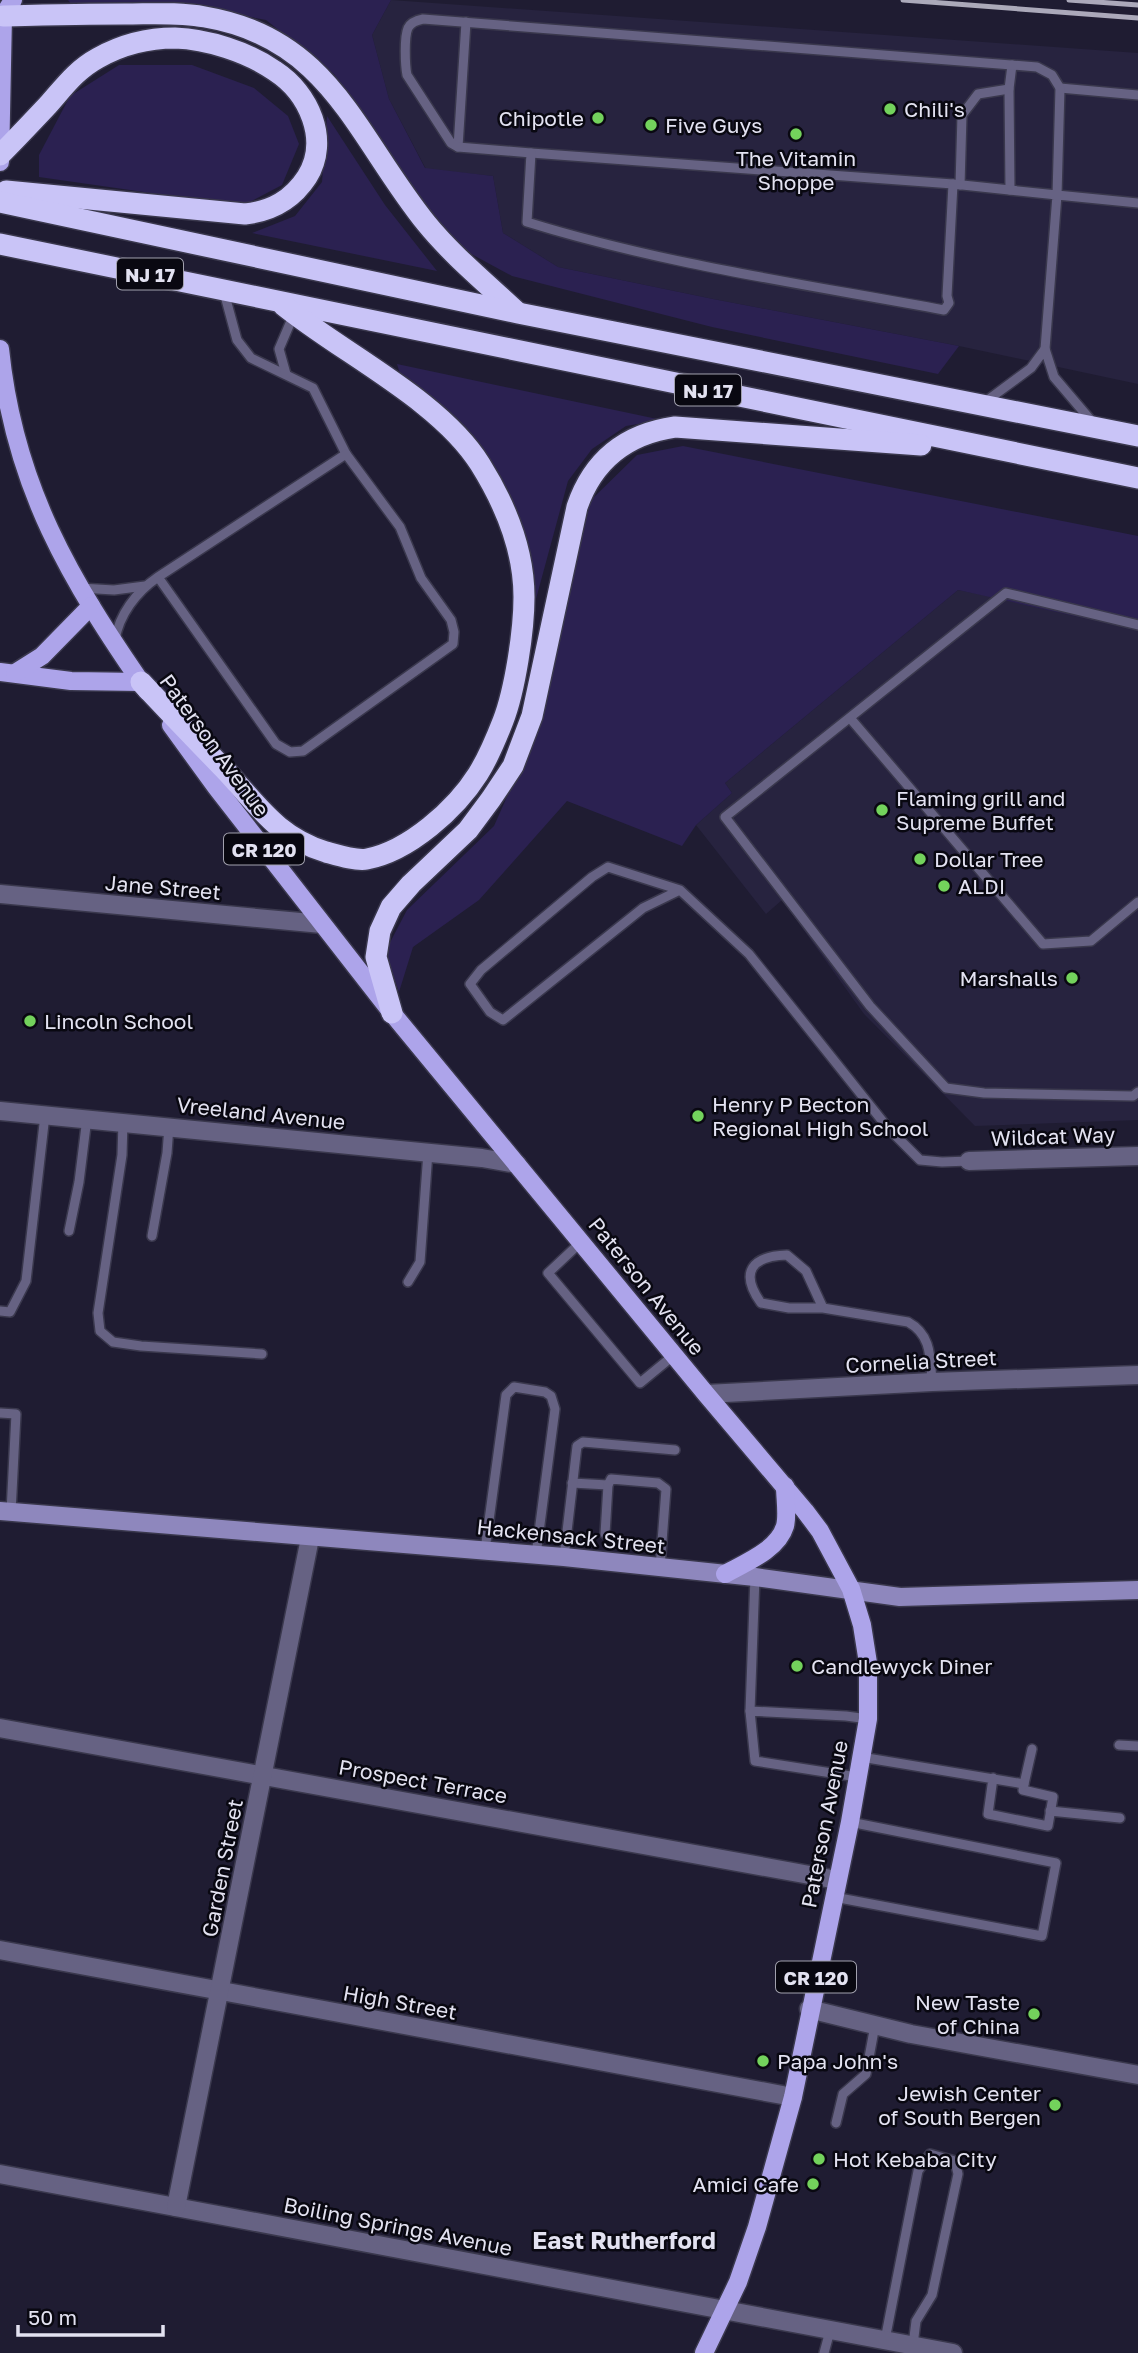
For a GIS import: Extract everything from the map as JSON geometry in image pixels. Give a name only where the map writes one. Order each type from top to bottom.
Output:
[{"type":"highway","points":[[5,10],[181,13],[230,22],[276,42],[305,62],[328,83],[428,225],[518,313]]},
{"type":"highway","points":[[0,155],[58,90],[84,66],[116,49],[155,39],[195,40],[232,50],[266,65],[295,88],[317,129],[315,158],[302,185],[283,202],[259,213],[0,191]]},
{"type":"highway","name":"NJ 17","points":[[0,202],[518,313],[1138,436]]},
{"type":"highway","name":"NJ 17","points":[[0,244],[223,289],[286,307],[1138,478]]},
{"type":"highway","points":[[0,257],[23,248]]},
{"type":"highway","points":[[141,682],[236,782],[266,818],[295,839],[327,852],[366,859],[407,844],[441,818],[478,775],[503,719],[520,647],[524,596],[519,551],[505,508],[478,461],[446,423],[286,307]]},
{"type":"highway","points":[[393,1013],[376,957],[380,930],[391,907],[411,884],[468,830],[513,766],[532,716],[577,507],[590,477],[611,453],[641,435],[675,427],[1003,451]]},
{"type":"main road","points":[[0,162],[5,10]]},
{"type":"main road","name":"Paterson Avenue","points":[[0,349],[12,419],[31,488],[52,538],[91,607],[141,682],[216,787],[322,925],[706,1394],[785,1486],[820,1531],[851,1589],[862,1625],[868,1663],[868,1719],[850,1822],[809,2009],[793,2097],[757,2227],[738,2282],[704,2353]]},
{"type":"main road","points":[[7,673],[42,656],[91,607]]},
{"type":"main road","points":[[7,673],[71,681],[141,682]]},
{"type":"main road","points":[[725,1574],[759,1556],[774,1542],[785,1526],[785,1486]]},
{"type":"main road","name":"Hackensack Street","points":[[6,1511],[564,1557],[755,1577],[900,1597],[1138,1590]]},
{"type":"street","name":"Jane Street","points":[[0,894],[322,925]]},
{"type":"street","name":"Vreeland Avenue","points":[[0,1111],[428,1152],[517,1164]]},
{"type":"street","name":"Wildcat Way","points":[[969,1161],[1138,1156]]},
{"type":"street","name":"Cornelia Street","points":[[706,1394],[1138,1375]]},
{"type":"street","name":"Garden Street","points":[[176,2207],[310,1538]]},
{"type":"street","name":"Prospect Terrace","points":[[0,1728],[263,1776],[836,1889]]},
{"type":"street","name":"High Street","points":[[0,1950],[793,2097]]},
{"type":"street","points":[[809,2009],[875,2025],[1138,2075]]},
{"type":"street","name":"Boiling Springs Avenue","points":[[0,2174],[953,2353]]},
{"type":"lane","points":[[1098,428],[1054,377],[1045,349],[1057,195],[1060,88],[1052,75],[1037,67],[466,22],[423,19],[415,21],[408,28],[405,65],[407,75],[439,127],[451,143],[458,147],[956,185],[1057,195],[1138,202]]},
{"type":"lane","points":[[458,147],[466,22]]},
{"type":"lane","points":[[1010,190],[1009,89],[1012,65]]},
{"type":"lane","points":[[1060,88],[1138,94]]},
{"type":"lane","points":[[531,153],[527,222],[663,258],[944,310],[949,303],[947,296],[962,115],[978,94],[1009,89]]},
{"type":"lane","points":[[158,577],[276,744],[289,752],[303,751],[453,644],[451,620],[421,578],[400,527],[346,454],[313,388],[251,358],[237,340],[223,289]]},
{"type":"lane","points":[[286,307],[279,349],[286,374]]},
{"type":"lane","points":[[982,405],[1031,368],[1045,349]]},
{"type":"lane","points":[[114,642],[118,621],[145,586],[346,454]]},
{"type":"lane","points":[[80,588],[114,590],[145,586]]},
{"type":"lane","points":[[1138,625],[1006,593],[725,817],[861,995],[946,1088],[998,1093],[1133,1096],[1138,1092]]},
{"type":"lane","points":[[850,718],[1043,944],[1091,941],[1138,902]]},
{"type":"lane","points":[[680,890],[643,908],[503,1020],[489,1012],[470,984],[481,970],[592,877],[608,867],[680,890],[749,954],[888,1128],[920,1160],[969,1161]]},
{"type":"lane","points":[[0,1311],[10,1312],[26,1281],[45,1114]]},
{"type":"lane","points":[[68,1231],[79,1182],[87,1118]]},
{"type":"lane","points":[[123,1122],[122,1154],[98,1313],[100,1331],[113,1342],[261,1354]]},
{"type":"lane","points":[[152,1236],[167,1153],[169,1126]]},
{"type":"lane","points":[[408,1282],[420,1262],[428,1152]]},
{"type":"lane","points":[[581,1242],[548,1273],[639,1383],[674,1355]]},
{"type":"lane","points":[[823,1308],[806,1270],[788,1255],[768,1255],[755,1263],[749,1279],[761,1303],[789,1308],[823,1308],[908,1322],[919,1328],[928,1343],[932,1382]]},
{"type":"lane","points":[[485,1550],[506,1395],[514,1387],[545,1392],[551,1396],[555,1409],[536,1555]]},
{"type":"lane","points":[[0,1413],[16,1414],[6,1511]]},
{"type":"lane","points":[[564,1557],[577,1446],[583,1442],[675,1450]]},
{"type":"lane","points":[[606,1534],[608,1485],[611,1479],[658,1483],[666,1489],[660,1568]]},
{"type":"lane","points":[[572,1483],[608,1485]]},
{"type":"lane","points":[[755,1577],[750,1711],[755,1761],[857,1777]]},
{"type":"lane","points":[[750,1711],[868,1719]]},
{"type":"lane","points":[[1119,1745],[1138,1746]]},
{"type":"lane","points":[[993,1778],[988,1814],[1048,1826],[1053,1797],[1023,1790],[1032,1749]]},
{"type":"lane","points":[[861,1757],[1024,1784]]},
{"type":"lane","points":[[1050,1811],[1119,1818]]},
{"type":"lane","points":[[836,1889],[1042,1936],[1056,1863],[850,1822]]},
{"type":"lane","points":[[836,2123],[843,2094],[866,2074],[875,2025]]},
{"type":"lane","points":[[885,2340],[918,2171],[930,2154],[955,2161],[958,2174],[932,2295],[916,2321],[913,2345]]},
{"type":"lane","points":[[824,2353],[830,2331]]},
{"type":"shaded area","points":[[68,0],[391,0],[372,35],[389,99],[425,168],[493,176],[503,233],[558,267],[959,346],[938,374],[712,327],[512,276],[462,249],[412,188],[334,74],[266,20],[179,3],[72,5]]},
{"type":"shaded area","points":[[391,0],[1138,53],[1138,384],[558,267],[503,233],[493,176],[426,169],[389,99],[372,35]]},
{"type":"shaded area","points":[[119,65],[192,65],[254,88],[288,116],[299,144],[282,185],[242,206],[39,177],[39,155],[70,96]]},
{"type":"shaded area","points":[[327,116],[385,205],[437,271],[252,233],[295,216],[322,182]]},
{"type":"shaded area","points":[[397,364],[662,420],[626,426],[592,449],[568,481],[533,610],[525,555],[503,480],[457,421],[400,374]]},
{"type":"shaded area","points":[[683,446],[1138,536],[1138,630],[958,590],[725,783],[732,793],[696,825],[682,846],[567,801],[479,900],[413,947],[399,992],[385,952],[407,910],[494,826],[531,743],[591,500],[637,455]]},
{"type":"shaded area","points":[[958,590],[1138,625],[1138,1120],[975,1126],[864,1014],[782,900],[766,914],[696,825],[732,793],[725,783]]},
{"type":"railway","points":[[903,0],[1138,18]]},
{"type":"railway","points":[[1069,0],[1138,5]]},
{"type":"place","name":"Chili's","points":[[890,109]]},
{"type":"place","name":"Chipotle","points":[[598,118]]},
{"type":"place","name":"Five Guys","points":[[651,125]]},
{"type":"place","name":"The Vitamin Shoppe","points":[[796,134]]},
{"type":"place","name":"Flaming grill and Supreme Buffet","points":[[882,810]]},
{"type":"place","name":"Dollar Tree","points":[[920,859]]},
{"type":"place","name":"ALDI","points":[[944,886]]},
{"type":"place","name":"Marshalls","points":[[1072,978]]},
{"type":"place","name":"Lincoln School","points":[[30,1021]]},
{"type":"place","name":"Henry P Becton Regional High School","points":[[698,1116]]},
{"type":"place","name":"Candlewyck Diner","points":[[797,1666]]},
{"type":"place","name":"New Taste of China","points":[[1034,2014]]},
{"type":"place","name":"Papa John's","points":[[763,2061]]},
{"type":"place","name":"Jewish Center of South Bergen","points":[[1055,2105]]},
{"type":"place","name":"Hot Kebaba City","points":[[819,2159]]},
{"type":"place","name":"Amici Cafe","points":[[813,2184]]},
{"type":"district","name":"East Rutherford","points":[[624,2239]]}]
